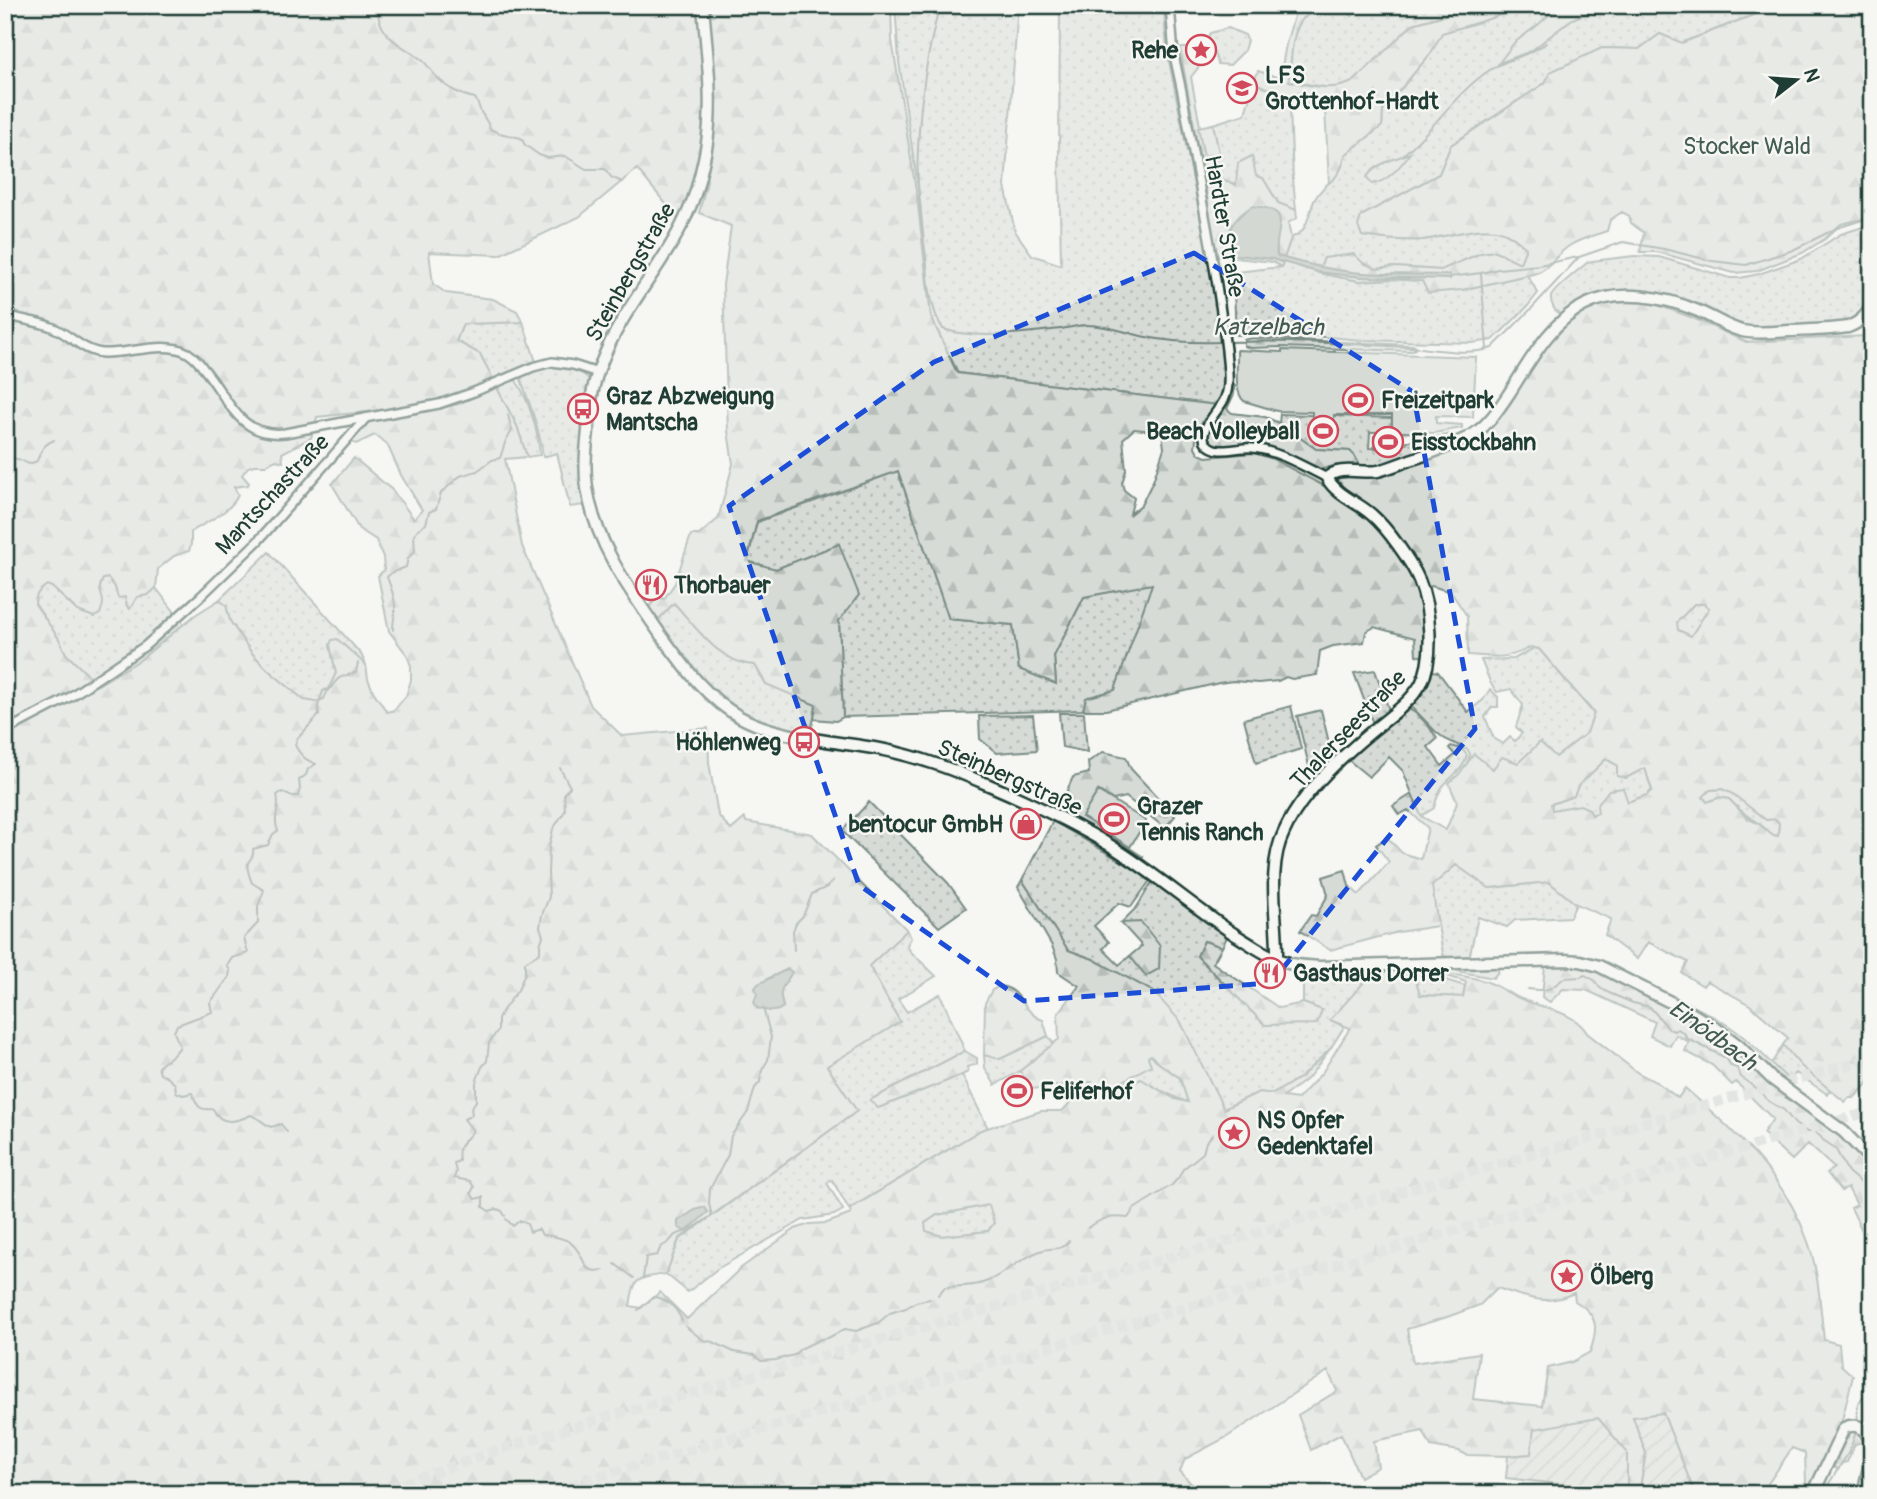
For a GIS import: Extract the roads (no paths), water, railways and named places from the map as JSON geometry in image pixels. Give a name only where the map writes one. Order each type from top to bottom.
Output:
[{"type":"main road","name":"Steinbergstraße","points":[[703,5],[709,106],[703,163],[685,218],[613,337],[601,362],[590,411],[585,464],[589,498],[600,534],[619,570],[686,669],[716,701],[741,718],[759,726],[934,762],[1010,794],[1113,847],[1247,943],[1295,965],[1320,967],[1563,960],[1600,966],[1686,1010],[1728,1037],[1772,1079],[1844,1132],[1872,1161]]},
{"type":"main road","points":[[1327,478],[1336,472],[1385,469],[1479,432],[1489,422],[1561,321],[1593,301],[1629,296],[1677,303],[1723,324],[1757,333],[1848,327],[1857,324],[1872,306]]},
{"type":"main road","name":"Thalerseestraße","points":[[1277,959],[1276,859],[1285,828],[1308,795],[1336,763],[1411,697],[1421,684],[1429,662],[1428,616],[1418,577],[1379,522],[1334,488],[1327,478]]},
{"type":"main road","points":[[1813,1494],[1840,1434],[1844,1428],[1855,1426],[1870,1439],[1872,1453],[1863,1494]]},
{"type":"street","name":"Hardter Straße","points":[[1170,5],[1174,55],[1228,371],[1224,400],[1203,432],[1203,440],[1216,450],[1251,447],[1266,450],[1327,478]]},
{"type":"street","points":[[5,314],[50,326],[78,344],[99,353],[166,348],[186,352],[197,360],[215,381],[243,420],[261,432],[272,434],[439,404],[552,362],[598,373]]},
{"type":"street","name":"Mantschastraße","points":[[5,731],[70,697],[145,646],[258,541],[366,418]]},
{"type":"waterway","points":[[357,5],[378,13],[388,36],[423,61],[447,86],[475,98],[490,129],[521,138],[525,145],[539,155],[548,158],[565,156],[586,169],[605,169],[611,177],[622,182]]},
{"type":"waterway","name":"Katzelbach","points":[[940,5],[925,77],[918,162],[919,203],[930,294],[943,329],[970,334],[1001,335],[1095,325],[1165,340],[1221,342]]},
{"type":"waterway","points":[[1404,154],[1462,93],[1484,74],[1546,43]]},
{"type":"waterway","name":"Katzelbach","points":[[1227,342],[1483,350],[1492,348],[1579,257],[1623,242],[1712,261],[1746,265],[1793,250],[1837,228],[1872,217]]},
{"type":"waterway","points":[[1450,277],[1578,257]]},
{"type":"waterway","points":[[1481,274],[1487,349]]},
{"type":"waterway","points":[[393,630],[395,603],[387,577],[406,567],[408,558],[415,551],[414,535],[426,524],[429,512],[436,509],[441,493],[460,476],[477,471],[492,460],[500,458],[512,431],[508,415]]},
{"type":"waterway","points":[[5,460],[14,458],[29,464],[37,461],[43,448],[54,440]]},
{"type":"waterway","points":[[287,1132],[281,1124],[271,1127],[251,1115],[234,1121],[220,1118],[213,1109],[199,1106],[192,1093],[183,1095],[176,1092],[175,1084],[160,1074],[158,1067],[180,1047],[174,1032],[177,1025],[212,1012],[210,1003],[229,977],[230,970],[227,966],[232,958],[248,953],[244,938],[258,923],[258,906],[264,890],[252,883],[248,873],[253,849],[268,845],[273,834],[278,831],[277,795],[282,792],[298,796],[299,780],[316,764],[303,757],[295,745],[297,739],[319,715],[318,706],[323,691],[331,688],[340,678],[356,672],[358,663]]},
{"type":"waterway","points":[[505,1216],[502,1211],[489,1211],[483,1207],[483,1197],[475,1199],[471,1193],[474,1187],[470,1181],[454,1178],[454,1163],[459,1161],[460,1147],[473,1131],[464,1119],[472,1115],[471,1108],[476,1101],[476,1082],[487,1061],[489,1043],[498,1030],[498,1019],[518,990],[525,973],[525,962],[540,953],[543,936],[540,927],[549,897],[549,847],[553,829],[565,811],[564,793],[570,787],[560,768]]},
{"type":"waterway","points":[[794,950],[793,931],[812,894],[833,881]]},
{"type":"waterway","name":"Einödbach","points":[[1528,989],[1548,989],[1564,978],[1585,975],[1609,993],[1650,1007],[1669,1029],[1678,1029],[1686,1038],[1726,1058],[1731,1066],[1737,1068],[1741,1077],[1768,1101],[1784,1110],[1795,1124],[1807,1132],[1814,1132],[1835,1148],[1848,1172],[1866,1187],[1872,1215]]},
{"type":"waterway","points":[[643,1278],[646,1257],[657,1255],[661,1247],[675,1235],[690,1230],[712,1216],[709,1204],[710,1189],[728,1155],[731,1136],[748,1112],[768,1060],[771,1037],[763,1008]]},
{"type":"waterway","points":[[1088,1228],[1107,1218],[1128,1218],[1134,1209],[1172,1185],[1183,1169],[1203,1153],[1206,1142],[1213,1134]]},
{"type":"waterway","points":[[506,1219],[513,1226],[520,1220],[527,1224],[530,1232],[539,1229],[542,1235],[566,1240],[579,1252],[587,1268],[604,1270]]},
{"type":"waterway","points":[[938,1295],[945,1287],[988,1281],[1033,1254],[1062,1247],[1069,1241]]},
{"type":"waterway","points":[[615,1264],[634,1278]]},
{"type":"waterway","points":[[638,1310],[653,1297],[663,1299],[671,1304],[682,1321]]},
{"type":"waterway","points":[[685,1326],[703,1340],[734,1352],[754,1355],[761,1361],[776,1360],[794,1355],[800,1349],[845,1329],[856,1331],[878,1323],[890,1313],[930,1299]]},
{"type":"waterway","name":"Einödbach","points":[[1858,1423],[1858,1404],[1872,1383]]},
{"type":"waterway","name":"Einödbach","points":[[1824,1491],[1849,1452],[1856,1432]]},
{"type":"tunnel","points":[[375,1494],[492,1452],[594,1421],[1872,1058]]},
{"type":"tunnel","points":[[541,1494],[1872,1111]]},
{"type":"place","name":"Rehe","points":[[1201,50]]},
{"type":"place","name":"LFS Grottenhof-Hardt","points":[[1242,88]]},
{"type":"place","name":"Freizeitpark","points":[[1358,400]]},
{"type":"place","name":"Graz Abzweigung Mantscha","points":[[583,409]]},
{"type":"place","name":"Beach Volleyball","points":[[1323,431]]},
{"type":"place","name":"Eisstockbahn","points":[[1388,442]]},
{"type":"place","name":"Thorbauer","points":[[651,585]]},
{"type":"place","name":"Höhlenweg","points":[[804,742]]},
{"type":"place","name":"Grazer Tennis Ranch","points":[[1114,819]]},
{"type":"place","name":"bentocur GmbH","points":[[1026,824]]},
{"type":"place","name":"Gasthaus Dorrer","points":[[1270,973]]},
{"type":"place","name":"Feliferhof","points":[[1017,1091]]},
{"type":"place","name":"NS Opfer Gedenktafel","points":[[1234,1133]]},
{"type":"place","name":"Ölberg","points":[[1567,1276]]},
{"type":"park label","name":"Stocker Wald","points":[[1747,146]]}]
